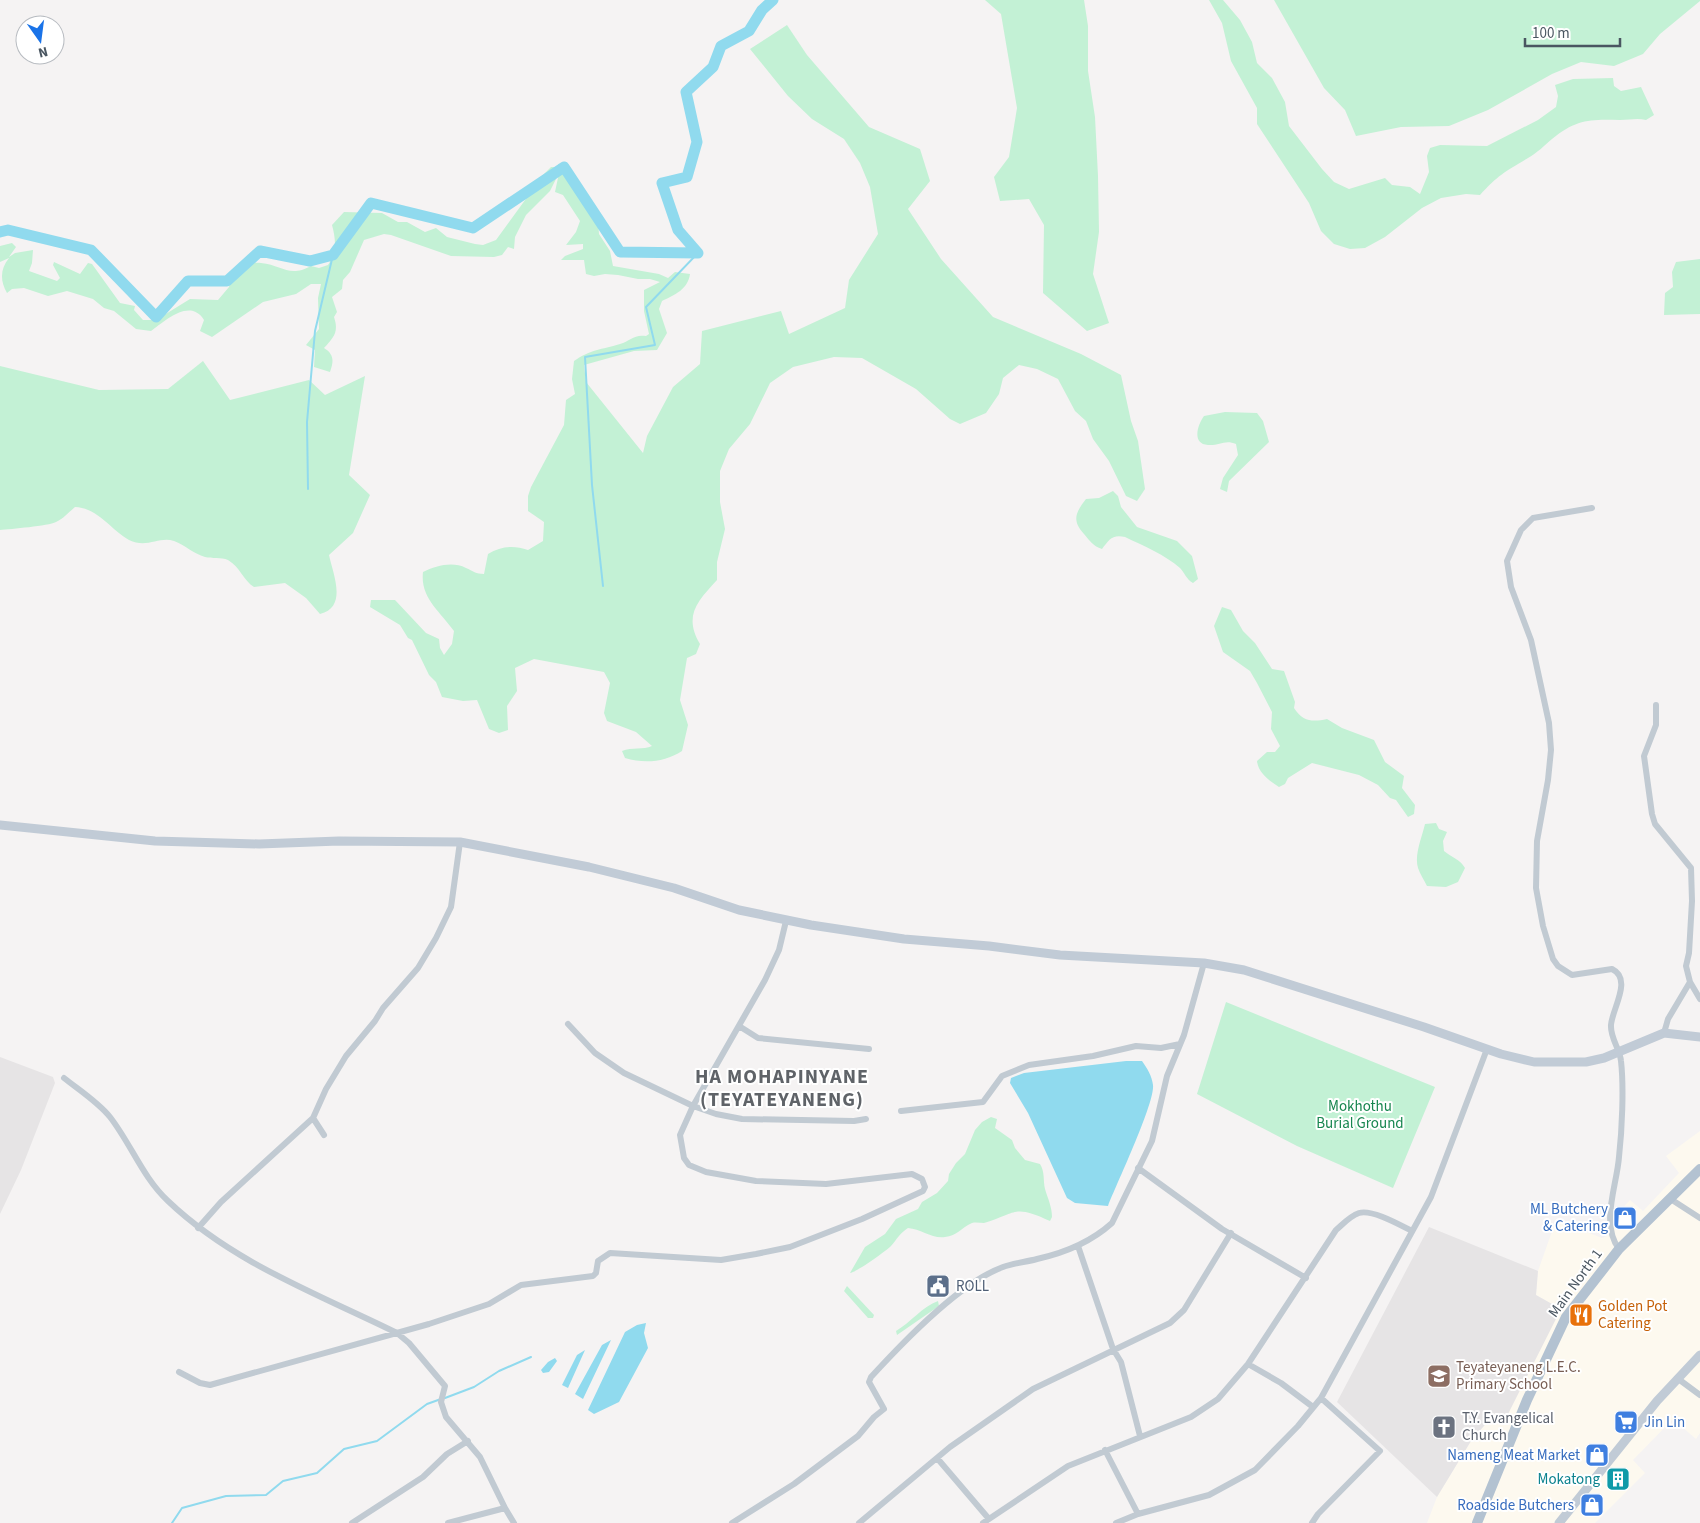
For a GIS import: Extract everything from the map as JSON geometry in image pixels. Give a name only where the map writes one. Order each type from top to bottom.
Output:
[{"type":"main road","points":[[0,825],[155,841],[259,844],[339,841],[460,842],[589,867],[658,883],[738,910],[786,921],[904,938],[1060,955],[1204,963],[1244,970],[1527,1061],[1586,1062],[1618,1052],[1664,1033],[1700,1037]]},
{"type":"main road","name":"Main North 1","points":[[1477,1523],[1527,1400],[1566,1317],[1619,1249],[1700,1169]]},
{"type":"main road","points":[[1559,1523],[1677,1378],[1700,1355]]},
{"type":"street","points":[[1592,508],[1533,518],[1521,530],[1507,561],[1509,578],[1531,640],[1549,723],[1551,750],[1535,866],[1536,888],[1543,926],[1553,959],[1564,972],[1572,976],[1612,969],[1617,971],[1621,980],[1620,994],[1611,1024],[1618,1052],[1622,1059],[1619,1157],[1611,1203],[1612,1239],[1619,1249]]},
{"type":"street","points":[[1656,705],[1656,725],[1644,756],[1652,814],[1655,824],[1691,868],[1692,902],[1689,953],[1686,966],[1690,982],[1700,999]]},
{"type":"street","points":[[198,1228],[221,1202],[313,1118],[326,1088],[346,1056],[375,1021],[383,1008],[418,968],[436,938],[451,907],[460,842]]},
{"type":"street","points":[[179,1372],[210,1385],[398,1333],[489,1304],[521,1285],[593,1276],[596,1273],[598,1261],[610,1253],[721,1260],[790,1247],[918,1194],[925,1187],[922,1178],[912,1174],[826,1184],[756,1181],[706,1172],[689,1165],[680,1147],[680,1136],[693,1106],[739,1026],[779,950],[786,921]]},
{"type":"street","points":[[737,1522],[794,1484],[858,1436],[874,1416],[884,1409],[869,1382],[871,1376],[920,1327],[957,1294],[1003,1267],[1053,1255],[1078,1246],[1102,1232],[1112,1223],[1152,1141],[1167,1076],[1184,1035],[1204,963]]},
{"type":"street","points":[[1664,1033],[1668,1019],[1690,982]]},
{"type":"street","points":[[568,1024],[595,1053],[624,1073],[693,1106],[742,1120],[854,1121],[866,1119]]},
{"type":"street","points":[[739,1026],[758,1038],[870,1049]]},
{"type":"street","points":[[900,1111],[983,1102],[1002,1076],[1029,1065],[1093,1056],[1136,1046],[1160,1048],[1180,1044]]},
{"type":"street","points":[[1116,1523],[1138,1514],[1209,1495],[1255,1470],[1298,1426],[1321,1398],[1430,1197],[1487,1049]]},
{"type":"street","points":[[64,1078],[109,1116],[150,1180],[166,1200],[198,1228],[266,1270],[398,1333],[409,1343],[444,1386],[441,1402],[446,1417],[460,1435],[468,1441],[492,1477],[505,1508],[514,1523]]},
{"type":"street","points":[[313,1118],[324,1135]]},
{"type":"street","points":[[1138,1168],[1231,1233],[1306,1278]]},
{"type":"street","points":[[1669,1198],[1700,1218]]},
{"type":"street","points":[[937,1458],[986,1521],[1068,1466],[1191,1417],[1218,1399],[1248,1364],[1336,1230],[1358,1213],[1366,1212],[1392,1221],[1412,1231]]},
{"type":"street","points":[[859,1523],[937,1458],[1033,1389],[1170,1323],[1184,1310],[1231,1233]]},
{"type":"street","points":[[1078,1246],[1113,1349],[1121,1362],[1140,1436]]},
{"type":"street","points":[[1248,1364],[1281,1383],[1313,1407]]},
{"type":"street","points":[[1677,1378],[1700,1395]]},
{"type":"street","points":[[1312,1523],[1318,1514],[1380,1451],[1321,1398]]},
{"type":"street","points":[[352,1523],[423,1477],[447,1454],[468,1441]]},
{"type":"street","points":[[1105,1450],[1138,1514]]},
{"type":"street","points":[[448,1523],[505,1508]]},
{"type":"shaded area","points":[[0,1057],[53,1077],[55,1083],[21,1170],[0,1214]]},
{"type":"shaded area","points":[[1700,1131],[1700,1433],[1696,1439],[1673,1419],[1633,1460],[1645,1473],[1595,1523],[1427,1523],[1437,1497],[1471,1441],[1495,1413],[1506,1418],[1560,1309],[1536,1295],[1538,1271],[1556,1220],[1602,1238],[1607,1236],[1607,1216],[1617,1214],[1630,1200],[1643,1211],[1679,1173],[1666,1156]]},
{"type":"shaded area","name":"Teyateyaneng L.E.C. Primary School","points":[[1429,1227],[1538,1271],[1536,1295],[1561,1309],[1506,1418],[1495,1413],[1471,1441],[1437,1497],[1337,1402]]},
{"type":"green space","points":[[985,0],[1084,0],[1088,26],[1088,71],[1095,117],[1098,176],[1099,232],[1093,274],[1109,323],[1087,331],[1043,293],[1044,225],[1029,199],[1000,201],[994,177],[1009,157],[1017,108],[1001,14]]},
{"type":"green space","points":[[1209,0],[1223,0],[1240,20],[1252,42],[1257,63],[1272,78],[1285,102],[1289,126],[1334,182],[1349,189],[1385,178],[1392,185],[1410,187],[1420,194],[1429,172],[1427,156],[1430,148],[1440,145],[1487,146],[1538,120],[1556,107],[1558,96],[1555,85],[1573,79],[1613,78],[1614,86],[1621,91],[1641,87],[1654,115],[1646,120],[1592,120],[1569,127],[1535,154],[1502,174],[1480,195],[1466,194],[1441,198],[1422,208],[1385,237],[1365,248],[1350,249],[1334,244],[1321,231],[1309,203],[1257,124],[1257,108],[1231,61],[1222,23]]},
{"type":"green space","points":[[1274,0],[1700,1],[1660,34],[1643,54],[1614,66],[1581,62],[1552,74],[1488,110],[1449,126],[1401,127],[1356,136],[1345,110],[1324,88]]},
{"type":"green space","points":[[787,25],[807,55],[869,127],[920,149],[930,181],[908,209],[941,259],[993,317],[1081,354],[1121,375],[1131,421],[1138,441],[1145,489],[1137,501],[1126,496],[1109,461],[1093,439],[1086,421],[1075,411],[1058,379],[1037,369],[1019,365],[1003,378],[999,394],[986,413],[960,424],[950,419],[916,389],[862,358],[834,357],[793,367],[770,383],[750,424],[729,449],[720,471],[720,502],[725,529],[717,562],[717,580],[695,609],[693,625],[700,644],[696,654],[687,658],[680,700],[688,725],[682,751],[669,758],[655,761],[640,761],[625,758],[622,751],[652,746],[636,732],[607,721],[604,713],[610,683],[604,672],[534,659],[515,668],[517,691],[507,706],[508,730],[499,733],[489,729],[477,700],[463,701],[442,697],[436,682],[429,675],[412,640],[408,638],[400,625],[370,607],[371,600],[395,600],[426,633],[439,639],[440,648],[444,655],[452,644],[454,631],[428,597],[423,581],[423,572],[439,566],[455,565],[484,574],[488,554],[508,547],[528,550],[543,541],[544,522],[528,511],[528,496],[564,425],[566,400],[575,394],[572,379],[574,361],[591,352],[649,334],[644,311],[644,290],[660,282],[618,275],[605,274],[594,276],[586,274],[584,260],[561,260],[565,256],[583,249],[583,244],[566,245],[576,232],[580,221],[563,195],[555,192],[559,173],[550,191],[526,215],[515,237],[514,249],[508,247],[502,255],[494,257],[451,256],[384,234],[364,240],[350,272],[343,280],[342,289],[332,297],[337,312],[334,317],[336,330],[324,348],[330,353],[332,358],[330,372],[314,367],[315,350],[306,345],[319,329],[318,298],[321,284],[311,284],[296,294],[263,302],[212,337],[200,331],[204,320],[192,311],[177,314],[151,331],[136,329],[114,311],[104,308],[93,299],[67,291],[48,296],[24,288],[12,289],[7,293],[3,284],[4,266],[9,258],[0,262],[0,246],[12,243],[16,247],[9,257],[15,253],[33,250],[29,271],[57,281],[60,278],[53,265],[54,262],[80,274],[88,263],[92,264],[120,303],[135,306],[134,310],[143,320],[156,320],[190,299],[218,300],[229,287],[231,275],[241,264],[261,263],[291,271],[311,266],[319,268],[328,265],[335,246],[332,225],[344,212],[382,213],[398,222],[407,222],[425,232],[436,228],[447,237],[483,245],[496,240],[551,167],[559,167],[558,164],[566,163],[591,202],[593,216],[598,221],[599,234],[610,251],[613,266],[659,274],[668,278],[675,272],[690,274],[684,288],[662,301],[659,309],[667,333],[657,350],[634,351],[584,365],[586,382],[643,453],[647,436],[673,387],[700,364],[702,331],[781,311],[789,334],[845,308],[849,280],[878,234],[870,187],[860,163],[844,139],[812,119],[788,96],[750,49]]},
{"type":"green space","points":[[1700,259],[1700,314],[1664,315],[1665,293],[1673,287],[1672,272],[1676,262]]},
{"type":"green space","points":[[203,361],[230,400],[309,380],[325,395],[365,376],[349,475],[370,495],[353,533],[329,555],[335,580],[336,597],[334,604],[329,610],[320,614],[306,598],[285,583],[254,587],[236,566],[228,560],[201,556],[174,541],[163,540],[142,543],[129,540],[97,515],[83,508],[75,507],[56,522],[0,530],[0,366],[99,390],[168,389]]},
{"type":"green space","points":[[1225,412],[1257,413],[1263,421],[1269,442],[1229,481],[1227,492],[1220,489],[1223,478],[1238,455],[1236,444],[1229,442],[1212,445],[1203,444],[1199,441],[1197,433],[1204,416]]},
{"type":"green space","points":[[1113,491],[1118,496],[1121,507],[1137,527],[1177,541],[1192,556],[1198,579],[1193,583],[1180,568],[1168,559],[1125,537],[1114,537],[1102,549],[1090,541],[1076,521],[1077,513],[1086,499],[1099,498]]},
{"type":"green space","points":[[1222,607],[1231,610],[1243,631],[1255,643],[1272,669],[1284,671],[1297,713],[1313,721],[1327,719],[1342,728],[1374,740],[1385,762],[1404,776],[1402,788],[1415,805],[1414,814],[1408,817],[1396,800],[1390,798],[1378,785],[1359,775],[1312,763],[1288,778],[1285,784],[1279,787],[1265,776],[1257,761],[1267,752],[1275,752],[1280,746],[1271,729],[1272,712],[1250,671],[1223,652],[1214,626]]},
{"type":"green space","points":[[1436,823],[1439,829],[1447,832],[1443,841],[1444,851],[1465,868],[1458,882],[1446,887],[1427,886],[1417,863],[1425,824]]},
{"type":"green space","name":"Mokhothu Burial Ground","points":[[1226,1002],[1435,1087],[1393,1188],[1297,1146],[1197,1094]]},
{"type":"green space","points":[[991,1117],[997,1119],[995,1128],[1012,1140],[1015,1148],[1025,1160],[1040,1164],[1042,1167],[1045,1189],[1051,1210],[1052,1217],[1050,1221],[1029,1213],[1016,1212],[984,1223],[972,1223],[953,1235],[945,1237],[936,1237],[908,1228],[891,1246],[865,1265],[850,1273],[865,1247],[885,1234],[896,1219],[918,1209],[922,1202],[937,1193],[948,1181],[949,1174],[965,1154],[975,1130],[982,1122]]},
{"type":"green space","points":[[847,1286],[874,1315],[873,1318],[868,1318],[844,1291]]},
{"type":"green space","points":[[938,1301],[939,1306],[897,1335],[896,1331],[932,1303]]},
{"type":"water","points":[[1126,1061],[1142,1061],[1152,1078],[1152,1095],[1148,1109],[1108,1206],[1075,1203],[1067,1198],[1028,1113],[1010,1083],[1011,1078],[1024,1073]]},
{"type":"water","points":[[646,1323],[644,1333],[648,1348],[619,1402],[594,1414],[588,1410],[625,1332],[637,1325]]},
{"type":"water","points":[[611,1340],[583,1399],[575,1394],[602,1345]]},
{"type":"water","points":[[585,1350],[568,1388],[562,1385],[577,1355]]},
{"type":"water","points":[[555,1358],[557,1361],[549,1372],[543,1373],[541,1370],[548,1362]]},
{"type":"waterway","points":[[0,232],[8,230],[91,250],[156,317],[188,281],[227,281],[260,251],[310,261],[333,255],[371,203],[473,228],[564,167],[620,252],[698,253],[678,230],[662,183],[687,177],[697,142],[686,92],[713,67],[721,46],[749,31],[762,10],[773,0]]},
{"type":"waterway","points":[[603,586],[592,485],[585,357],[655,345],[646,307],[698,253]]},
{"type":"waterway","points":[[308,489],[307,422],[315,331],[333,255]]},
{"type":"waterway","points":[[445,1398],[474,1387],[499,1371],[531,1357]]},
{"type":"waterway","points":[[172,1523],[182,1508],[226,1496],[266,1495],[283,1481],[317,1473],[344,1449],[377,1441],[427,1404],[441,1399]]},
{"type":"place","name":"ML Butchery & Catering","points":[[1625,1218]]},
{"type":"place","name":"ROLL","points":[[938,1286]]},
{"type":"place","name":"Golden Pot Catering","points":[[1581,1315]]},
{"type":"place","name":"Teyateyaneng L.E.C. Primary School","points":[[1439,1376]]},
{"type":"place","name":"Jin Lin","points":[[1626,1422]]},
{"type":"place","name":"T.Y. Evangelical Church","points":[[1444,1427]]},
{"type":"place","name":"Nameng Meat Market","points":[[1597,1455]]},
{"type":"place","name":"Mokatong","points":[[1618,1479]]},
{"type":"place","name":"Roadside Butchers","points":[[1592,1505]]},
{"type":"district","name":"HA MOHAPINYANE (TEYATEYANENG)","points":[[782,1088]]}]
